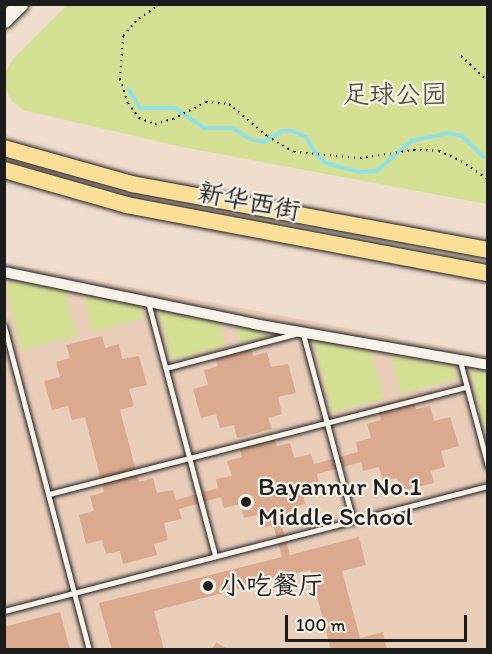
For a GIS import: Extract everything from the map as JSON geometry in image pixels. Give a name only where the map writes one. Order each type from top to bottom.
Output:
[{"type":"main road","name":"新华西街","points":[[4,148],[132,184],[488,250]]},
{"type":"main road","name":"新华西街","points":[[4,170],[127,205],[488,273]]},
{"type":"street","points":[[4,20],[20,4]]},
{"type":"street","points":[[4,272],[303,332],[488,365]]},
{"type":"lane","points":[[148,302],[215,556]]},
{"type":"lane","points":[[4,326],[89,650]]},
{"type":"lane","points":[[166,369],[303,332],[353,520]]},
{"type":"lane","points":[[460,361],[488,466]]},
{"type":"lane","points":[[49,494],[467,387]]},
{"type":"lane","points":[[4,611],[488,486]]},
{"type":"path","points":[[160,4],[136,21],[123,36],[120,79],[128,103],[139,118],[156,124],[173,119],[206,102],[229,104],[267,136],[294,152],[360,158],[414,150],[439,152],[461,161],[488,179]]},
{"type":"path","points":[[461,56],[488,81]]},
{"type":"path","points":[[483,77],[488,73]]},
{"type":"shaded area","name":"Bayannur No.1 Middle School","points":[[4,263],[487,355],[487,649],[5,649]]},
{"type":"green space","name":"足球公园","points":[[67,5],[487,5],[487,204],[182,147],[23,110],[12,101],[5,89],[5,73],[13,59]]},
{"type":"green space","points":[[15,281],[65,291],[76,336],[22,350],[6,287]]},
{"type":"green space","points":[[83,295],[140,307],[143,318],[93,332]]},
{"type":"green space","points":[[159,311],[219,323],[225,345],[172,360]]},
{"type":"green space","points":[[236,326],[273,334],[240,342]]},
{"type":"green space","points":[[314,341],[371,352],[384,399],[332,412]]},
{"type":"green space","points":[[391,356],[453,367],[457,379],[401,394]]},
{"type":"green space","points":[[470,370],[487,374],[487,436]]},
{"type":"building","points":[[102,336],[105,348],[119,344],[122,359],[139,356],[147,385],[129,389],[134,406],[120,410],[139,482],[153,478],[157,493],[173,490],[176,500],[218,488],[216,479],[232,476],[227,461],[242,457],[238,443],[273,435],[277,446],[290,443],[294,458],[311,454],[314,464],[358,452],[356,442],[371,438],[367,424],[381,420],[377,406],[413,398],[416,409],[430,406],[434,421],[450,417],[459,446],[441,451],[445,467],[431,471],[434,483],[400,491],[397,478],[383,481],[379,467],[363,471],[361,462],[317,474],[319,483],[301,488],[305,504],[292,508],[295,520],[281,523],[290,555],[359,537],[366,565],[342,571],[360,638],[383,632],[387,650],[331,650],[310,570],[154,611],[164,650],[112,650],[99,603],[282,557],[273,525],[261,528],[257,515],[244,518],[240,504],[224,508],[221,497],[179,509],[182,519],[164,523],[168,540],[154,544],[157,555],[123,564],[120,551],[106,554],[102,540],[86,544],[79,515],[94,511],[90,496],[104,492],[85,417],[72,420],[68,406],[52,410],[44,381],[60,377],[56,362],[70,358],[66,345]]},
{"type":"building","points":[[250,344],[253,356],[267,352],[271,367],[288,364],[296,393],[278,397],[282,414],[268,418],[272,429],[237,438],[234,425],[220,428],[216,414],[201,418],[193,389],[208,385],[204,370],[218,366],[214,353]]},
{"type":"building","points":[[60,612],[70,650],[4,650],[4,627]]},
{"type":"building","points":[[216,642],[229,650],[212,650]]},
{"type":"waterway","points":[[129,90],[140,108],[175,108],[205,128],[233,128],[250,139],[264,142],[282,131],[292,131],[306,137],[318,156],[326,163],[360,172],[377,171],[411,141],[448,133],[462,136],[484,157]]},
{"type":"place","name":"Bayannur No.1 Middle School","points":[[246,502]]},
{"type":"place","name":"小吃餐厅","points":[[208,586]]}]
